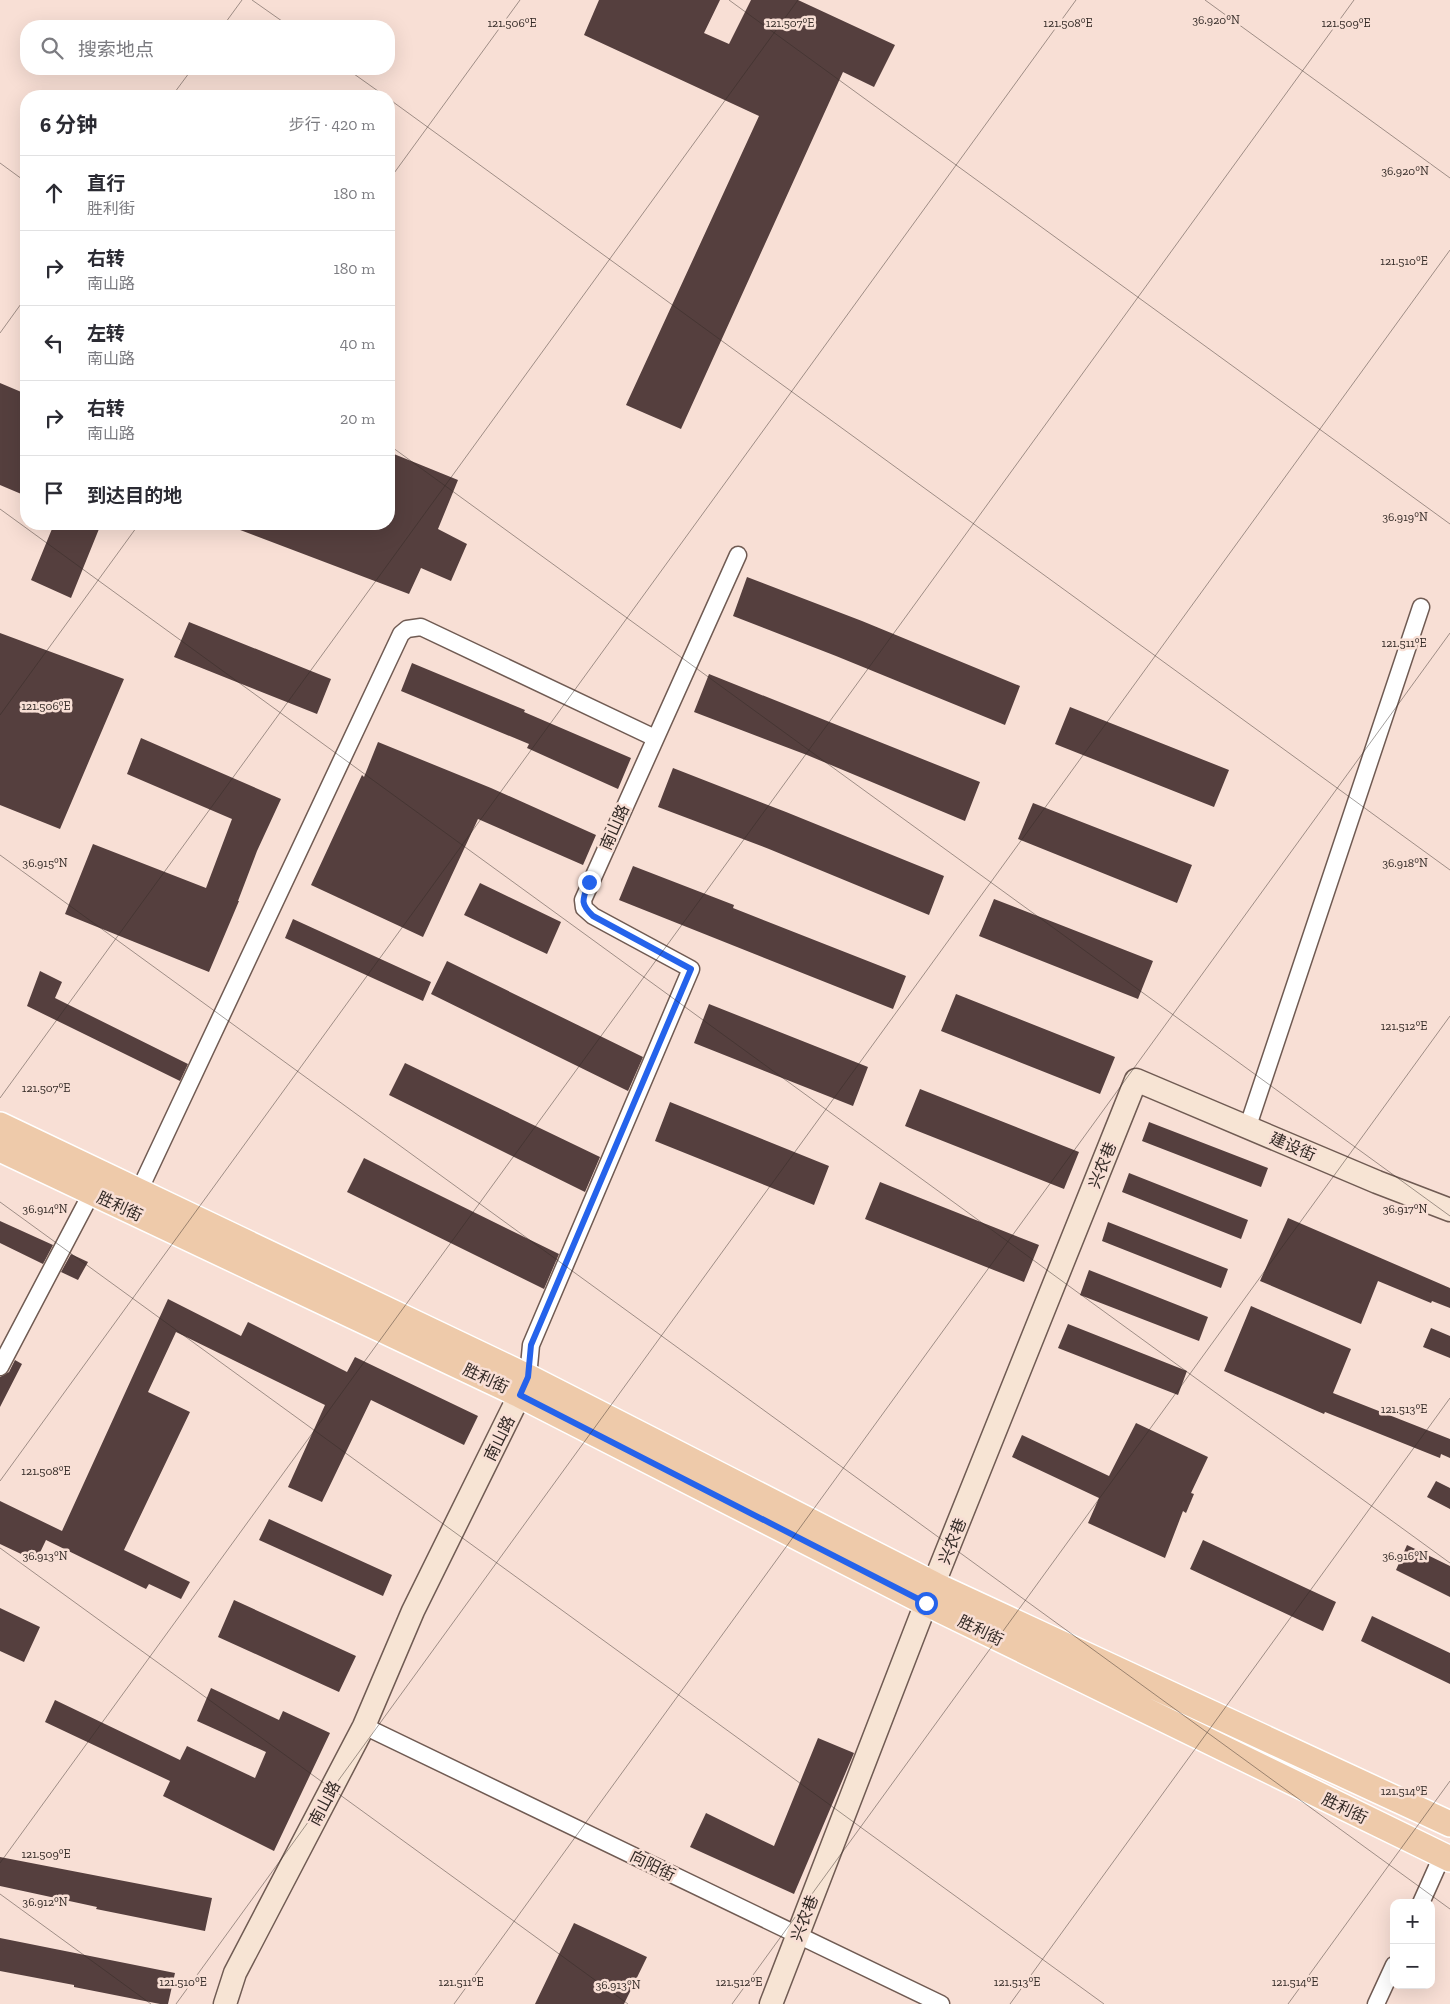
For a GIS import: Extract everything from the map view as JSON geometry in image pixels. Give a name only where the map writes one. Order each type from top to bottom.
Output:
[{"type":"main road","name":"胜利街","points":[[0,1125],[139,1191],[524,1386],[1446,1858]]},
{"type":"main road","name":"胜利街","points":[[0,1149],[524,1386]]},
{"type":"main road","name":"胜利街","points":[[931,1594],[1450,1824]]},
{"type":"street","name":"南山路","points":[[226,2004],[234,1973],[364,1726],[413,1611],[524,1386],[531,1345],[691,969],[593,916],[584,908],[582,900],[738,555]]},
{"type":"street","points":[[1248,1126],[1421,607]]},
{"type":"street","points":[[139,1191],[401,634],[406,629],[421,627],[655,738]]},
{"type":"street","name":"建设街","points":[[1136,1080],[1450,1210]]},
{"type":"street","name":"兴农巷","points":[[771,2004],[931,1594],[1136,1080]]},
{"type":"street","points":[[0,1367],[92,1192]]},
{"type":"street","name":"向阳街","points":[[364,1726],[941,2004]]},
{"type":"street","points":[[1424,1899],[1446,1858]]},
{"type":"street","points":[[1376,2004],[1390,1974]]},
{"type":"building","points":[[599,0],[720,0],[704,33],[729,44],[751,0],[798,0],[895,45],[874,87],[843,72],[681,429],[626,405],[759,116],[584,35]]},
{"type":"building","points":[[0,383],[20,391],[20,493],[0,485]]},
{"type":"building","points":[[395,454],[458,480],[438,529],[467,544],[451,581],[421,568],[409,594],[240,530],[395,530]]},
{"type":"building","points":[[52,530],[99,530],[71,598],[31,580]]},
{"type":"building","points":[[747,577],[862,621],[1020,686],[1005,725],[733,616]]},
{"type":"building","points":[[189,622],[331,679],[317,714],[174,657]]},
{"type":"building","points":[[0,633],[124,679],[60,829],[0,805]]},
{"type":"building","points":[[412,663],[525,710],[524,712],[631,758],[618,789],[527,748],[529,744],[401,691]]},
{"type":"building","points":[[709,674],[980,782],[965,821],[807,755],[694,712]]},
{"type":"building","points":[[1070,707],[1229,770],[1214,807],[1055,744]]},
{"type":"building","points":[[141,738],[281,799],[257,851],[239,901],[209,972],[65,914],[93,844],[206,888],[232,819],[127,774]]},
{"type":"building","points":[[378,742],[491,788],[596,835],[583,865],[478,819],[423,937],[311,885],[362,775],[364,777]]},
{"type":"building","points":[[673,768],[944,876],[929,915],[769,849],[658,807]]},
{"type":"building","points":[[1033,803],[1192,865],[1177,903],[1018,839]]},
{"type":"building","points":[[633,866],[734,905],[733,908],[906,976],[893,1009],[619,900]]},
{"type":"building","points":[[480,883],[561,922],[547,954],[464,915]]},
{"type":"building","points":[[994,899],[1153,961],[1138,999],[979,936]]},
{"type":"building","points":[[293,919],[431,982],[423,1001],[285,938]]},
{"type":"building","points":[[447,961],[643,1057],[628,1091],[431,994]]},
{"type":"building","points":[[40,971],[62,982],[55,998],[188,1064],[180,1081],[27,1006]]},
{"type":"building","points":[[956,994],[1115,1057],[1100,1094],[941,1031]]},
{"type":"building","points":[[709,1004],[868,1067],[853,1106],[694,1043]]},
{"type":"building","points":[[405,1063],[600,1157],[585,1192],[389,1095]]},
{"type":"building","points":[[920,1089],[1079,1152],[1064,1189],[905,1126]]},
{"type":"building","points":[[670,1102],[829,1166],[814,1205],[655,1141]]},
{"type":"building","points":[[1149,1122],[1268,1168],[1261,1187],[1142,1141]]},
{"type":"building","points":[[364,1158],[559,1254],[544,1289],[347,1192]]},
{"type":"building","points":[[1129,1173],[1248,1220],[1241,1239],[1122,1192]]},
{"type":"building","points":[[880,1182],[1039,1245],[1024,1282],[865,1219]]},
{"type":"building","points":[[1288,1218],[1450,1288],[1450,1308],[1432,1301],[1431,1303],[1378,1281],[1361,1324],[1260,1281]]},
{"type":"building","points":[[0,1221],[53,1245],[43,1264],[0,1243]]},
{"type":"building","points":[[1108,1222],[1228,1269],[1221,1288],[1102,1241]]},
{"type":"building","points":[[71,1254],[88,1262],[78,1280],[61,1272]]},
{"type":"building","points":[[1089,1270],[1208,1317],[1199,1341],[1080,1295]]},
{"type":"building","points":[[168,1299],[241,1336],[248,1322],[347,1372],[355,1357],[478,1416],[464,1445],[371,1400],[322,1502],[288,1487],[325,1405],[176,1332],[148,1392],[190,1412],[124,1550],[190,1582],[181,1599],[149,1584],[146,1589],[46,1540],[36,1561],[0,1544],[0,1501],[62,1531]]},
{"type":"building","points":[[1251,1306],[1351,1349],[1333,1393],[1450,1439],[1450,1458],[1441,1454],[1440,1458],[1325,1412],[1324,1414],[1224,1371]]},
{"type":"building","points":[[1068,1324],[1187,1371],[1178,1395],[1058,1348]]},
{"type":"building","points":[[1431,1328],[1450,1336],[1450,1358],[1423,1347]]},
{"type":"building","points":[[15,1360],[22,1364],[0,1407],[0,1377],[9,1372]]},
{"type":"building","points":[[1136,1423],[1208,1457],[1191,1493],[1194,1494],[1186,1513],[1183,1511],[1165,1558],[1088,1523],[1099,1498],[1012,1457],[1022,1435],[1109,1476]]},
{"type":"building","points":[[1436,1481],[1450,1488],[1450,1509],[1427,1497]]},
{"type":"building","points":[[269,1519],[392,1575],[383,1596],[259,1540]]},
{"type":"building","points":[[1203,1540],[1336,1602],[1323,1631],[1190,1569]]},
{"type":"building","points":[[1407,1545],[1450,1566],[1450,1597],[1396,1570]]},
{"type":"building","points":[[234,1600],[356,1656],[339,1692],[218,1637]]},
{"type":"building","points":[[0,1608],[40,1627],[24,1662],[0,1651]]},
{"type":"building","points":[[1372,1616],[1450,1653],[1450,1684],[1361,1641]]},
{"type":"building","points":[[211,1688],[279,1720],[283,1711],[330,1733],[274,1851],[163,1796],[170,1781],[45,1722],[55,1700],[180,1760],[187,1746],[255,1778],[266,1752],[197,1721]]},
{"type":"building","points":[[818,1738],[854,1753],[794,1894],[690,1847],[706,1813],[774,1846]]},
{"type":"building","points":[[0,1857],[212,1898],[205,1931],[96,1909],[97,1907],[0,1886]]},
{"type":"building","points":[[574,1923],[647,1957],[624,2004],[535,2004]]},
{"type":"building","points":[[0,1938],[175,1973],[168,2004],[160,2004],[0,1971]]},
{"type":"route","points":[[589,882],[582,900],[584,908],[593,916],[691,969],[531,1345],[528,1377],[520,1395],[926,1603]]}]
